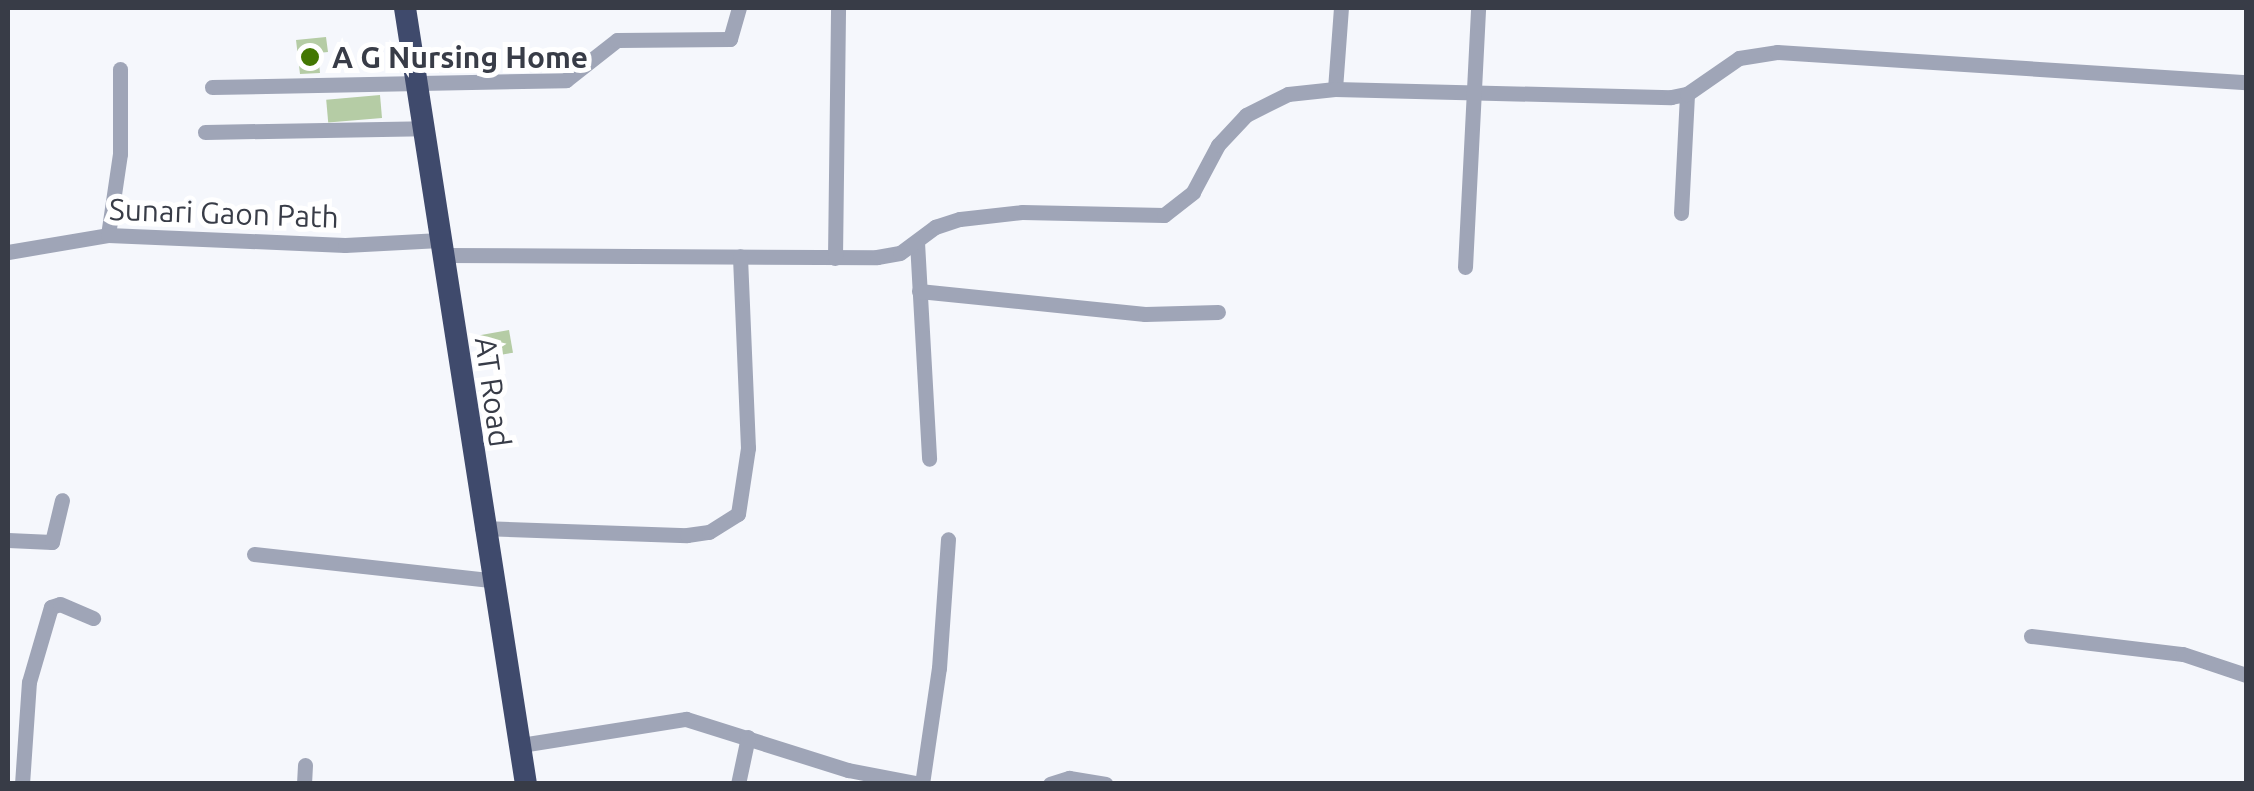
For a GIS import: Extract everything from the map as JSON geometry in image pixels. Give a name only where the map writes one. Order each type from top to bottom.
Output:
[{"type":"highway","name":"AT Road","points":[[405,8],[482,528],[526,784]]},
{"type":"street","points":[[212,87],[566,80],[617,40],[730,40],[739,8]]},
{"type":"street","points":[[835,258],[838,8]]},
{"type":"street","points":[[1335,89],[1341,8]]},
{"type":"street","points":[[1465,267],[1478,8]]},
{"type":"street","points":[[1681,213],[1687,94],[1740,58],[1777,52],[2246,82]]},
{"type":"street","points":[[108,234],[120,154],[120,69]]},
{"type":"street","name":"Sunari Gaon Path","points":[[8,252],[108,234],[740,256],[888,255],[917,242],[935,226],[960,219],[1022,212],[1164,215],[1193,192],[1218,144],[1246,116],[1288,94],[1335,89],[1474,94],[1687,94]]},
{"type":"street","points":[[205,132],[424,128]]},
{"type":"street","points":[[917,242],[928,459]]},
{"type":"street","points":[[482,528],[687,535],[709,532],[738,514],[748,448],[740,256]]},
{"type":"street","points":[[919,292],[1145,314],[1218,312]]},
{"type":"street","points":[[8,540],[52,542],[62,500]]},
{"type":"street","points":[[521,745],[686,719],[848,770],[921,784],[940,668],[948,539]]},
{"type":"street","points":[[254,554],[491,580]]},
{"type":"street","points":[[22,784],[29,682],[51,607],[60,604],[93,618]]},
{"type":"street","points":[[2030,636],[2183,654],[2246,675]]},
{"type":"street","points":[[738,784],[748,737]]},
{"type":"street","points":[[304,784],[305,765]]},
{"type":"street","points":[[1050,784],[1069,778],[1106,784]]},
{"type":"building","points":[[326,37],[328,52],[318,53],[320,73],[300,74],[296,40]]},
{"type":"building","points":[[380,95],[382,118],[328,123],[326,100]]},
{"type":"building","points":[[509,330],[513,353],[480,359],[476,336]]},
{"type":"place","name":"A G Nursing Home","points":[[310,57]]}]
